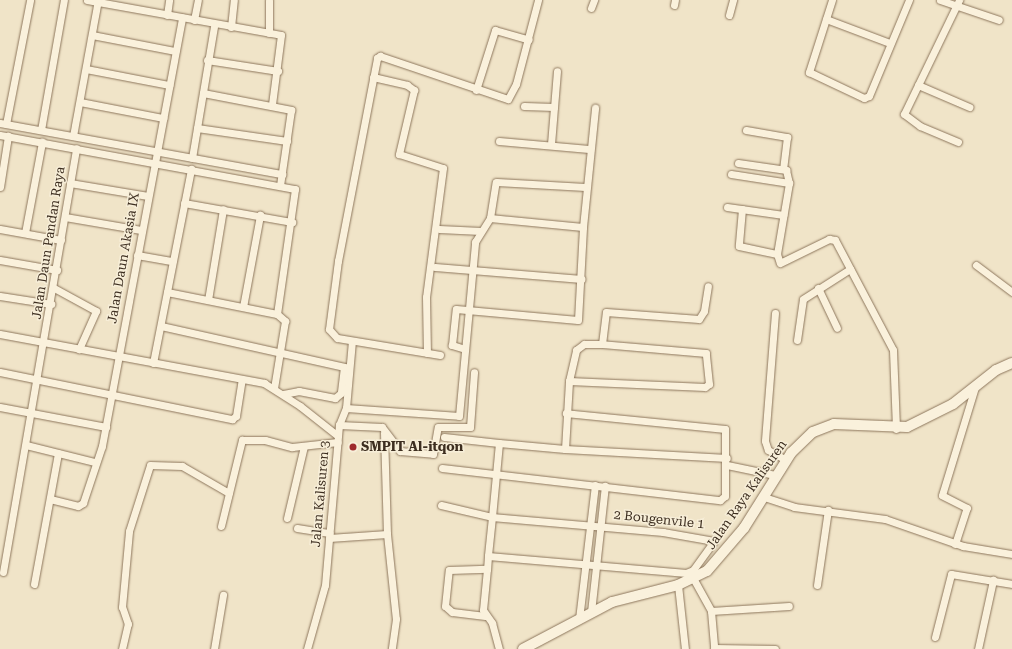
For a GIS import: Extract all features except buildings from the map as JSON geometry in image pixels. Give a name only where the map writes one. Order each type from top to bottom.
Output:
[{"type":"main road","name":"Jalan Raya Kalisuren","points":[[523,649],[591,612],[641,592],[678,585],[693,578],[722,557],[764,497],[775,475],[786,460],[813,432],[834,424],[896,429],[953,404],[996,370],[1012,363]]},
{"type":"street","points":[[30,0],[3,124],[73,136],[156,158],[191,170],[281,179]]},
{"type":"street","points":[[41,130],[64,0]]},
{"type":"street","points":[[88,0],[128,3],[167,15],[194,20],[214,26],[231,27],[268,33],[282,37],[272,104]]},
{"type":"street","points":[[167,15],[169,0]]},
{"type":"street","points":[[194,20],[198,0]]},
{"type":"street","points":[[231,27],[234,0]]},
{"type":"street","points":[[268,33],[269,0]]},
{"type":"street","points":[[591,8],[594,0]]},
{"type":"street","points":[[729,15],[733,0]]},
{"type":"street","points":[[832,0],[809,72],[858,97],[869,96],[909,0]]},
{"type":"street","points":[[940,0],[958,3],[999,20]]},
{"type":"street","points":[[73,136],[98,1]]},
{"type":"street","points":[[440,355],[337,338],[328,323],[373,76],[380,56],[500,98],[511,98],[529,40],[531,22],[538,1]]},
{"type":"street","points":[[958,3],[918,85],[904,118],[958,142]]},
{"type":"street","name":"Jalan Daun Akasia IX","points":[[50,499],[78,506],[83,503],[106,426],[113,394],[136,255],[182,18]]},
{"type":"street","points":[[826,19],[890,43]]},
{"type":"street","points":[[192,158],[207,60],[214,26]]},
{"type":"street","points":[[476,90],[495,30],[529,40]]},
{"type":"street","points":[[92,35],[175,51]]},
{"type":"street","points":[[207,60],[278,71]]},
{"type":"street","points":[[86,68],[169,85]]},
{"type":"street","points":[[551,144],[557,71]]},
{"type":"street","points":[[373,76],[407,84],[414,90],[399,154],[444,168],[427,282],[427,354]]},
{"type":"street","points":[[918,85],[969,107]]},
{"type":"street","points":[[203,93],[272,104],[291,110],[281,179]]},
{"type":"street","points":[[80,102],[163,118]]},
{"type":"street","points":[[524,106],[554,107]]},
{"type":"street","points":[[465,349],[454,348],[452,343],[455,310],[574,321],[579,318],[586,187],[589,148],[595,108]]},
{"type":"street","points":[[197,128],[287,141]]},
{"type":"street","points":[[746,130],[786,137],[783,169]]},
{"type":"street","points":[[0,135],[76,148],[156,158],[192,158],[281,179],[295,189],[297,194],[277,314]]},
{"type":"street","points":[[0,187],[8,136]]},
{"type":"street","points":[[500,141],[589,148]]},
{"type":"street","points":[[25,233],[42,142]]},
{"type":"street","name":"Jalan Daun Pandan Raya","points":[[3,572],[45,342],[76,148]]},
{"type":"street","points":[[738,163],[783,169],[789,172],[789,182],[777,261],[784,263],[832,239],[850,269],[893,350],[896,429]]},
{"type":"street","points":[[153,363],[191,170]]},
{"type":"street","points":[[731,174],[789,182]]},
{"type":"street","points":[[346,408],[455,418],[460,412],[475,242],[490,218],[498,180],[586,187]]},
{"type":"street","points":[[70,183],[148,196]]},
{"type":"street","points":[[184,204],[223,209],[292,222]]},
{"type":"street","points":[[727,207],[783,215]]},
{"type":"street","points":[[208,300],[223,209]]},
{"type":"street","points":[[742,209],[739,246],[777,254]]},
{"type":"street","points":[[243,307],[260,216]]},
{"type":"street","points":[[65,217],[141,230]]},
{"type":"street","points":[[490,218],[583,227]]},
{"type":"street","points":[[439,228],[481,231]]},
{"type":"street","points":[[0,229],[62,240]]},
{"type":"street","points":[[136,255],[172,261]]},
{"type":"street","points":[[0,260],[56,270]]},
{"type":"street","points":[[976,265],[1012,292]]},
{"type":"street","points":[[435,267],[582,279]]},
{"type":"street","points":[[797,340],[802,299],[850,269]]},
{"type":"street","points":[[602,344],[606,312],[699,319],[704,311],[708,286]]},
{"type":"street","points":[[54,288],[96,310],[79,349]]},
{"type":"street","points":[[818,288],[837,328]]},
{"type":"street","points":[[167,292],[277,314],[286,321],[274,388]]},
{"type":"street","points":[[0,296],[51,304]]},
{"type":"street","points":[[775,313],[765,441],[768,450],[786,460]]},
{"type":"street","points":[[161,326],[281,350],[344,367],[341,393],[335,398],[299,391],[283,394]]},
{"type":"street","points":[[0,334],[242,379],[274,388],[338,439]]},
{"type":"street","name":"Jalan Kalisuren 3","points":[[307,649],[323,591],[339,425],[346,408],[352,341]]},
{"type":"street","points":[[565,449],[569,381],[579,346],[602,344],[706,353],[709,384],[705,387],[569,381]]},
{"type":"street","points":[[0,372],[38,378],[232,419],[236,416],[242,379]]},
{"type":"street","points":[[339,425],[377,427],[384,431],[400,451],[433,454],[438,427],[470,427],[474,372]]},
{"type":"street","points":[[955,544],[967,507],[942,495],[975,387]]},
{"type":"street","points":[[0,406],[106,426]]},
{"type":"street","points":[[442,468],[720,500],[725,496],[727,461],[723,428],[566,413]]},
{"type":"street","points":[[384,431],[387,534],[396,619],[392,649]]},
{"type":"street","points":[[444,437],[565,449],[727,461],[775,475]]},
{"type":"street","points":[[221,526],[242,440],[304,446],[338,439]]},
{"type":"street","points":[[485,616],[488,556],[499,443]]},
{"type":"street","points":[[26,445],[94,462]]},
{"type":"street","points":[[287,518],[304,446]]},
{"type":"street","points":[[34,584],[58,453]]},
{"type":"street","points":[[122,649],[128,624],[122,607],[129,531],[150,465],[182,466],[229,493]]},
{"type":"street","points":[[579,619],[588,566],[595,485]]},
{"type":"street","points":[[591,612],[602,527],[605,486]]},
{"type":"street","points":[[764,497],[794,507],[828,510],[904,524],[955,544],[1012,554]]},
{"type":"street","name":"2 Bougenvile 1","points":[[441,505],[492,516],[713,538],[710,549],[693,570],[686,573],[597,567]]},
{"type":"street","points":[[816,585],[828,510]]},
{"type":"street","points":[[297,528],[329,535],[387,534]]},
{"type":"street","points":[[488,556],[597,567]]},
{"type":"street","points":[[487,569],[449,570],[444,606],[452,612],[485,616],[492,623],[499,649]]},
{"type":"street","points":[[935,637],[948,577],[960,573],[1012,584]]},
{"type":"street","points":[[693,578],[711,611],[714,648],[775,649]]},
{"type":"street","points":[[978,649],[993,580]]},
{"type":"street","points":[[678,585],[685,649]]},
{"type":"street","points":[[214,649],[223,595]]},
{"type":"street","points":[[711,611],[789,606]]},
{"type":"place","name":"SMPIT Al-itqon","points":[[353,447]]}]
